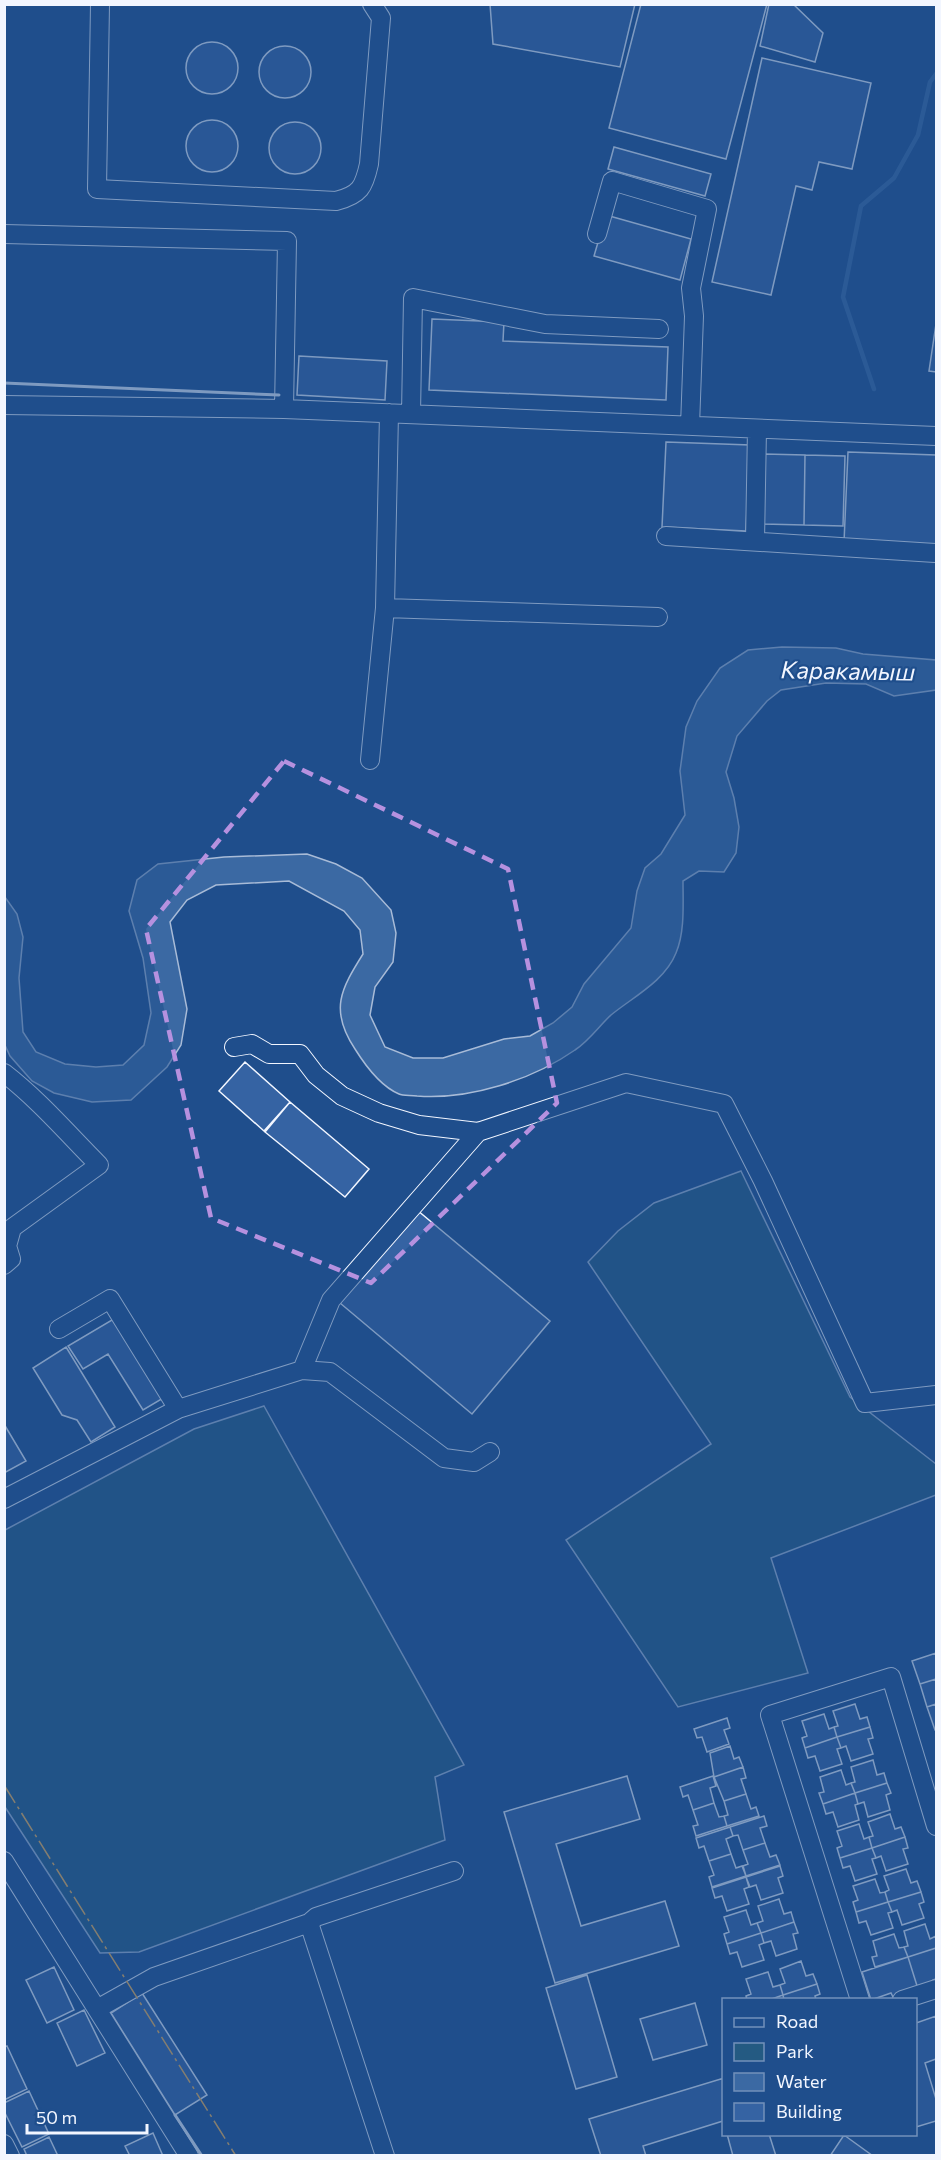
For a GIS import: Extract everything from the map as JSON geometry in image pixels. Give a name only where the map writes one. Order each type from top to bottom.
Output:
[{"type":"street","points":[[100,4],[97,189],[336,201],[351,197],[364,184],[369,164],[381,18],[372,4]]},
{"type":"street","points":[[597,234],[612,181],[707,209],[691,288],[693,316],[690,426]]},
{"type":"street","points":[[4,234],[287,241],[284,409]]},
{"type":"street","points":[[411,414],[413,298],[545,324],[659,329]]},
{"type":"street","points":[[4,405],[284,409],[936,436]]},
{"type":"street","points":[[370,760],[385,608],[389,413]]},
{"type":"street","points":[[755,541],[757,429]]},
{"type":"street","points":[[666,536],[935,553]]},
{"type":"street","points":[[385,608],[658,617]]},
{"type":"street","points":[[234,1047],[252,1044],[269,1054],[300,1054],[316,1074],[342,1096],[379,1113],[419,1125],[478,1132],[626,1083],[724,1104],[764,1181],[866,1403],[936,1395]]},
{"type":"street","points":[[4,1073],[32,1095],[48,1115],[99,1165],[12,1228],[7,1246],[11,1259],[4,1265]]},
{"type":"street","points":[[302,1370],[331,1300],[478,1132]]},
{"type":"street","points":[[60,1329],[110,1299],[178,1409]]},
{"type":"street","points":[[4,1499],[178,1409],[302,1370],[330,1372],[444,1458],[474,1462],[490,1452]]},
{"type":"street","points":[[859,1998],[770,1715],[891,1677],[936,1826]]},
{"type":"street","points":[[4,1861],[189,2156]]},
{"type":"street","points":[[97,2009],[154,1977],[309,1923],[316,1917],[454,1871]]},
{"type":"street","points":[[309,1923],[385,2156]]},
{"type":"street","points":[[908,1998],[936,1989]]},
{"type":"street","points":[[4,2144],[10,2156]]},
{"type":"highlighted area","points":[[284,761],[508,869],[557,1103],[371,1283],[211,1218],[146,929]]},
{"type":"green space","points":[[741,1171],[850,1397],[936,1464],[936,1495],[771,1558],[808,1673],[678,1707],[566,1540],[711,1444],[588,1262],[618,1231],[654,1203]]},
{"type":"green space","points":[[264,1406],[464,1765],[435,1777],[445,1840],[139,1952],[100,1953],[5,1807],[5,1530],[194,1429]]},
{"type":"water","name":"Каракамыш","points":[[782,647],[836,648],[863,654],[936,660],[936,690],[894,696],[866,684],[826,683],[781,690],[767,701],[737,736],[726,772],[734,798],[739,827],[736,853],[724,872],[699,871],[683,881],[681,936],[676,953],[664,972],[648,988],[611,1015],[580,1046],[558,1061],[520,1079],[458,1095],[403,1095],[392,1090],[379,1080],[363,1062],[342,1023],[340,1011],[344,989],[363,954],[360,930],[344,911],[289,881],[216,885],[187,900],[170,922],[187,1009],[181,1045],[167,1067],[131,1100],[92,1102],[54,1093],[32,1081],[10,1056],[4,1043],[5,897],[17,914],[23,937],[19,978],[23,1032],[36,1052],[65,1064],[96,1067],[123,1065],[144,1045],[151,1013],[143,958],[129,911],[137,880],[158,864],[224,857],[307,854],[336,864],[362,878],[391,910],[396,933],[393,962],[375,987],[370,1015],[385,1047],[413,1058],[443,1058],[504,1039],[530,1036],[553,1023],[572,1007],[584,984],[631,928],[637,891],[645,868],[661,854],[685,815],[680,771],[686,727],[697,701],[720,668],[748,650]]},
{"type":"building","points":[[490,4],[635,4],[620,67],[493,44]]},
{"type":"building","points":[[641,4],[767,4],[726,159],[609,128]]},
{"type":"building","points":[[769,4],[793,4],[823,33],[815,62],[760,46]]},
{"type":"building","points":[[212,42],[226,46],[234,54],[238,68],[234,82],[226,90],[212,94],[198,90],[190,82],[186,68],[190,54],[198,46]]},
{"type":"building","points":[[285,46],[299,50],[307,58],[311,72],[307,86],[299,94],[285,98],[271,94],[263,86],[259,72],[263,58],[271,50]]},
{"type":"building","points":[[762,58],[871,83],[852,169],[819,162],[812,190],[796,186],[771,295],[712,282]]},
{"type":"building","points":[[212,120],[226,124],[234,132],[238,146],[234,160],[226,168],[212,172],[198,168],[190,160],[186,146],[190,132],[198,124]]},
{"type":"building","points":[[295,122],[309,126],[317,134],[321,148],[317,162],[309,170],[295,174],[281,170],[273,162],[269,148],[273,134],[281,126]]},
{"type":"building","points":[[614,147],[711,174],[705,196],[608,169]]},
{"type":"building","points":[[606,215],[691,239],[680,280],[594,256]]},
{"type":"building","points":[[432,319],[504,322],[503,341],[668,347],[666,400],[429,390]]},
{"type":"building","points":[[936,324],[936,372],[929,371]]},
{"type":"building","points":[[299,356],[387,361],[385,400],[297,395]]},
{"type":"building","points":[[666,442],[750,445],[746,531],[662,527]]},
{"type":"building","points":[[848,452],[936,455],[936,546],[844,542]]},
{"type":"building","points":[[764,454],[805,455],[804,525],[763,524]]},
{"type":"building","points":[[805,455],[845,456],[843,526],[804,525]]},
{"type":"building","points":[[245,1062],[290,1102],[264,1131],[219,1091]]},
{"type":"building","points":[[290,1102],[369,1169],[345,1197],[265,1132]]},
{"type":"building","points":[[417,1210],[550,1321],[472,1414],[340,1303]]},
{"type":"building","points":[[117,1317],[165,1397],[143,1410],[108,1354],[83,1369],[68,1346]]},
{"type":"building","points":[[66,1347],[115,1427],[91,1442],[77,1420],[62,1415],[33,1368]]},
{"type":"building","points":[[4,1424],[26,1461],[4,1473]]},
{"type":"building","points":[[936,1653],[936,1679],[920,1684],[912,1661]]},
{"type":"building","points":[[936,1679],[936,1704],[927,1707],[920,1684]]},
{"type":"building","points":[[855,1704],[860,1719],[867,1717],[870,1727],[837,1737],[834,1727],[838,1726],[833,1711]]},
{"type":"building","points":[[936,1704],[936,1730],[935,1730],[927,1707]]},
{"type":"building","points":[[824,1714],[829,1729],[834,1727],[837,1737],[805,1748],[802,1738],[807,1736],[802,1721]]},
{"type":"building","points":[[727,1718],[730,1728],[724,1730],[729,1744],[707,1752],[702,1737],[697,1738],[694,1729]]},
{"type":"building","points":[[870,1727],[873,1738],[868,1739],[873,1754],[851,1761],[846,1746],[841,1748],[837,1737]]},
{"type":"building","points":[[837,1737],[841,1748],[837,1749],[842,1764],[820,1771],[815,1756],[808,1758],[805,1748]]},
{"type":"building","points":[[730,1746],[734,1759],[739,1757],[743,1767],[714,1777],[710,1753]]},
{"type":"building","points":[[873,1760],[877,1775],[884,1773],[887,1783],[855,1793],[851,1783],[855,1782],[851,1767]]},
{"type":"building","points":[[743,1767],[746,1778],[741,1779],[746,1794],[724,1801],[714,1777]]},
{"type":"building","points":[[841,1770],[846,1785],[851,1783],[855,1793],[823,1804],[819,1793],[824,1792],[820,1777]]},
{"type":"building","points":[[627,1776],[640,1819],[556,1844],[581,1926],[665,1901],[679,1946],[555,1983],[504,1812]]},
{"type":"building","points":[[713,1776],[716,1786],[710,1788],[714,1803],[693,1810],[688,1795],[683,1797],[680,1787]]},
{"type":"building","points":[[887,1783],[891,1793],[886,1795],[890,1810],[868,1817],[864,1802],[858,1804],[855,1793]]},
{"type":"building","points":[[855,1793],[859,1820],[838,1827],[833,1812],[826,1814],[823,1804]]},
{"type":"building","points":[[746,1794],[751,1809],[756,1807],[759,1816],[727,1826],[724,1816],[728,1815],[724,1801]]},
{"type":"building","points":[[714,1803],[719,1817],[724,1816],[727,1826],[696,1836],[693,1826],[698,1825],[693,1810]]},
{"type":"building","points":[[890,1814],[895,1829],[901,1827],[905,1837],[872,1848],[869,1837],[873,1836],[868,1822]]},
{"type":"building","points":[[764,1816],[767,1826],[760,1828],[765,1843],[743,1850],[738,1835],[733,1836],[730,1827]]},
{"type":"building","points":[[859,1824],[864,1839],[869,1837],[872,1848],[840,1858],[837,1848],[842,1846],[837,1831]]},
{"type":"building","points":[[730,1827],[733,1836],[726,1839],[731,1854],[709,1861],[704,1846],[699,1848],[696,1838]]},
{"type":"building","points":[[905,1837],[908,1848],[903,1849],[908,1864],[886,1871],[881,1856],[876,1858],[872,1848]]},
{"type":"building","points":[[765,1843],[770,1857],[776,1855],[780,1865],[746,1876],[743,1866],[748,1864],[743,1850]]},
{"type":"building","points":[[872,1848],[876,1858],[872,1859],[877,1874],[855,1881],[850,1866],[843,1868],[840,1858]]},
{"type":"building","points":[[731,1854],[736,1868],[742,1866],[746,1876],[712,1887],[709,1877],[714,1875],[709,1861]]},
{"type":"building","points":[[780,1866],[783,1876],[778,1878],[783,1893],[761,1900],[756,1885],[750,1887],[746,1877]]},
{"type":"building","points":[[906,1869],[911,1883],[917,1881],[921,1892],[888,1902],[885,1892],[889,1890],[884,1876]]},
{"type":"building","points":[[746,1877],[749,1887],[744,1889],[749,1904],[727,1911],[722,1896],[715,1898],[712,1888]]},
{"type":"building","points":[[875,1879],[880,1893],[885,1892],[888,1902],[856,1912],[853,1902],[858,1900],[853,1886]]},
{"type":"building","points":[[921,1892],[924,1902],[919,1904],[924,1918],[902,1925],[897,1910],[892,1912],[888,1902]]},
{"type":"building","points":[[779,1899],[784,1914],[791,1912],[794,1922],[761,1933],[757,1923],[763,1921],[758,1906]]},
{"type":"building","points":[[888,1902],[892,1912],[888,1913],[893,1928],[871,1935],[866,1921],[859,1923],[856,1912]]},
{"type":"building","points":[[746,1910],[751,1925],[757,1923],[761,1933],[727,1944],[724,1934],[729,1932],[724,1917]]},
{"type":"building","points":[[794,1922],[798,1933],[793,1934],[797,1949],[776,1956],[771,1941],[764,1943],[761,1933]]},
{"type":"building","points":[[925,1924],[930,1939],[936,1936],[936,1948],[908,1957],[904,1947],[908,1946],[904,1931]]},
{"type":"building","points":[[761,1933],[764,1943],[759,1945],[764,1960],[742,1967],[737,1952],[730,1954],[727,1944]]},
{"type":"building","points":[[894,1934],[899,1948],[904,1947],[908,1957],[875,1967],[872,1957],[877,1956],[873,1941]]},
{"type":"building","points":[[936,1948],[936,1979],[933,1980],[934,1983],[918,1989],[908,1957]]},
{"type":"building","points":[[908,1957],[918,1989],[893,1997],[891,1993],[870,1998],[862,1972]]},
{"type":"building","points":[[801,1961],[806,1976],[813,1974],[817,1984],[783,1995],[780,1985],[785,1983],[780,1969]]},
{"type":"building","points":[[54,1967],[74,2010],[47,2023],[26,1980]]},
{"type":"building","points":[[768,1972],[773,1987],[780,1985],[783,1995],[775,1998],[746,1998],[746,1996],[751,1994],[746,1979]]},
{"type":"building","points":[[587,1975],[617,2077],[576,2089],[546,1988]]},
{"type":"building","points":[[817,1984],[820,1994],[815,1996],[816,1998],[784,1998],[783,1995]]},
{"type":"building","points":[[142,1993],[207,2095],[175,2115],[111,2013]]},
{"type":"building","points":[[695,2003],[707,2045],[653,2060],[640,2019]]},
{"type":"building","points":[[84,2010],[105,2053],[77,2066],[57,2023]]},
{"type":"building","points":[[936,2016],[936,2059],[925,2063],[936,2099],[936,2121],[917,2127],[917,2023]]},
{"type":"building","points":[[7,2046],[27,2089],[4,2100],[4,2047]]},
{"type":"building","points":[[722,2079],[722,2121],[643,2146],[646,2156],[601,2156],[589,2119]]},
{"type":"building","points":[[29,2091],[49,2134],[22,2147],[4,2111],[4,2103]]},
{"type":"building","points":[[153,2133],[163,2156],[130,2156],[125,2146]]},
{"type":"building","points":[[728,2136],[770,2136],[776,2156],[733,2156]]},
{"type":"building","points":[[845,2136],[873,2156],[830,2156]]},
{"type":"building","points":[[49,2137],[58,2156],[27,2156],[24,2149]]},
{"type":"waterway","points":[[874,389],[843,297],[861,206],[894,178],[918,135],[930,82],[936,74]]},
{"type":"wall","points":[[4,383],[279,395]]},
{"type":"wall","points":[[175,2115],[202,2156]]},
{"type":"power","points":[[4,1785],[236,2156]]}]
